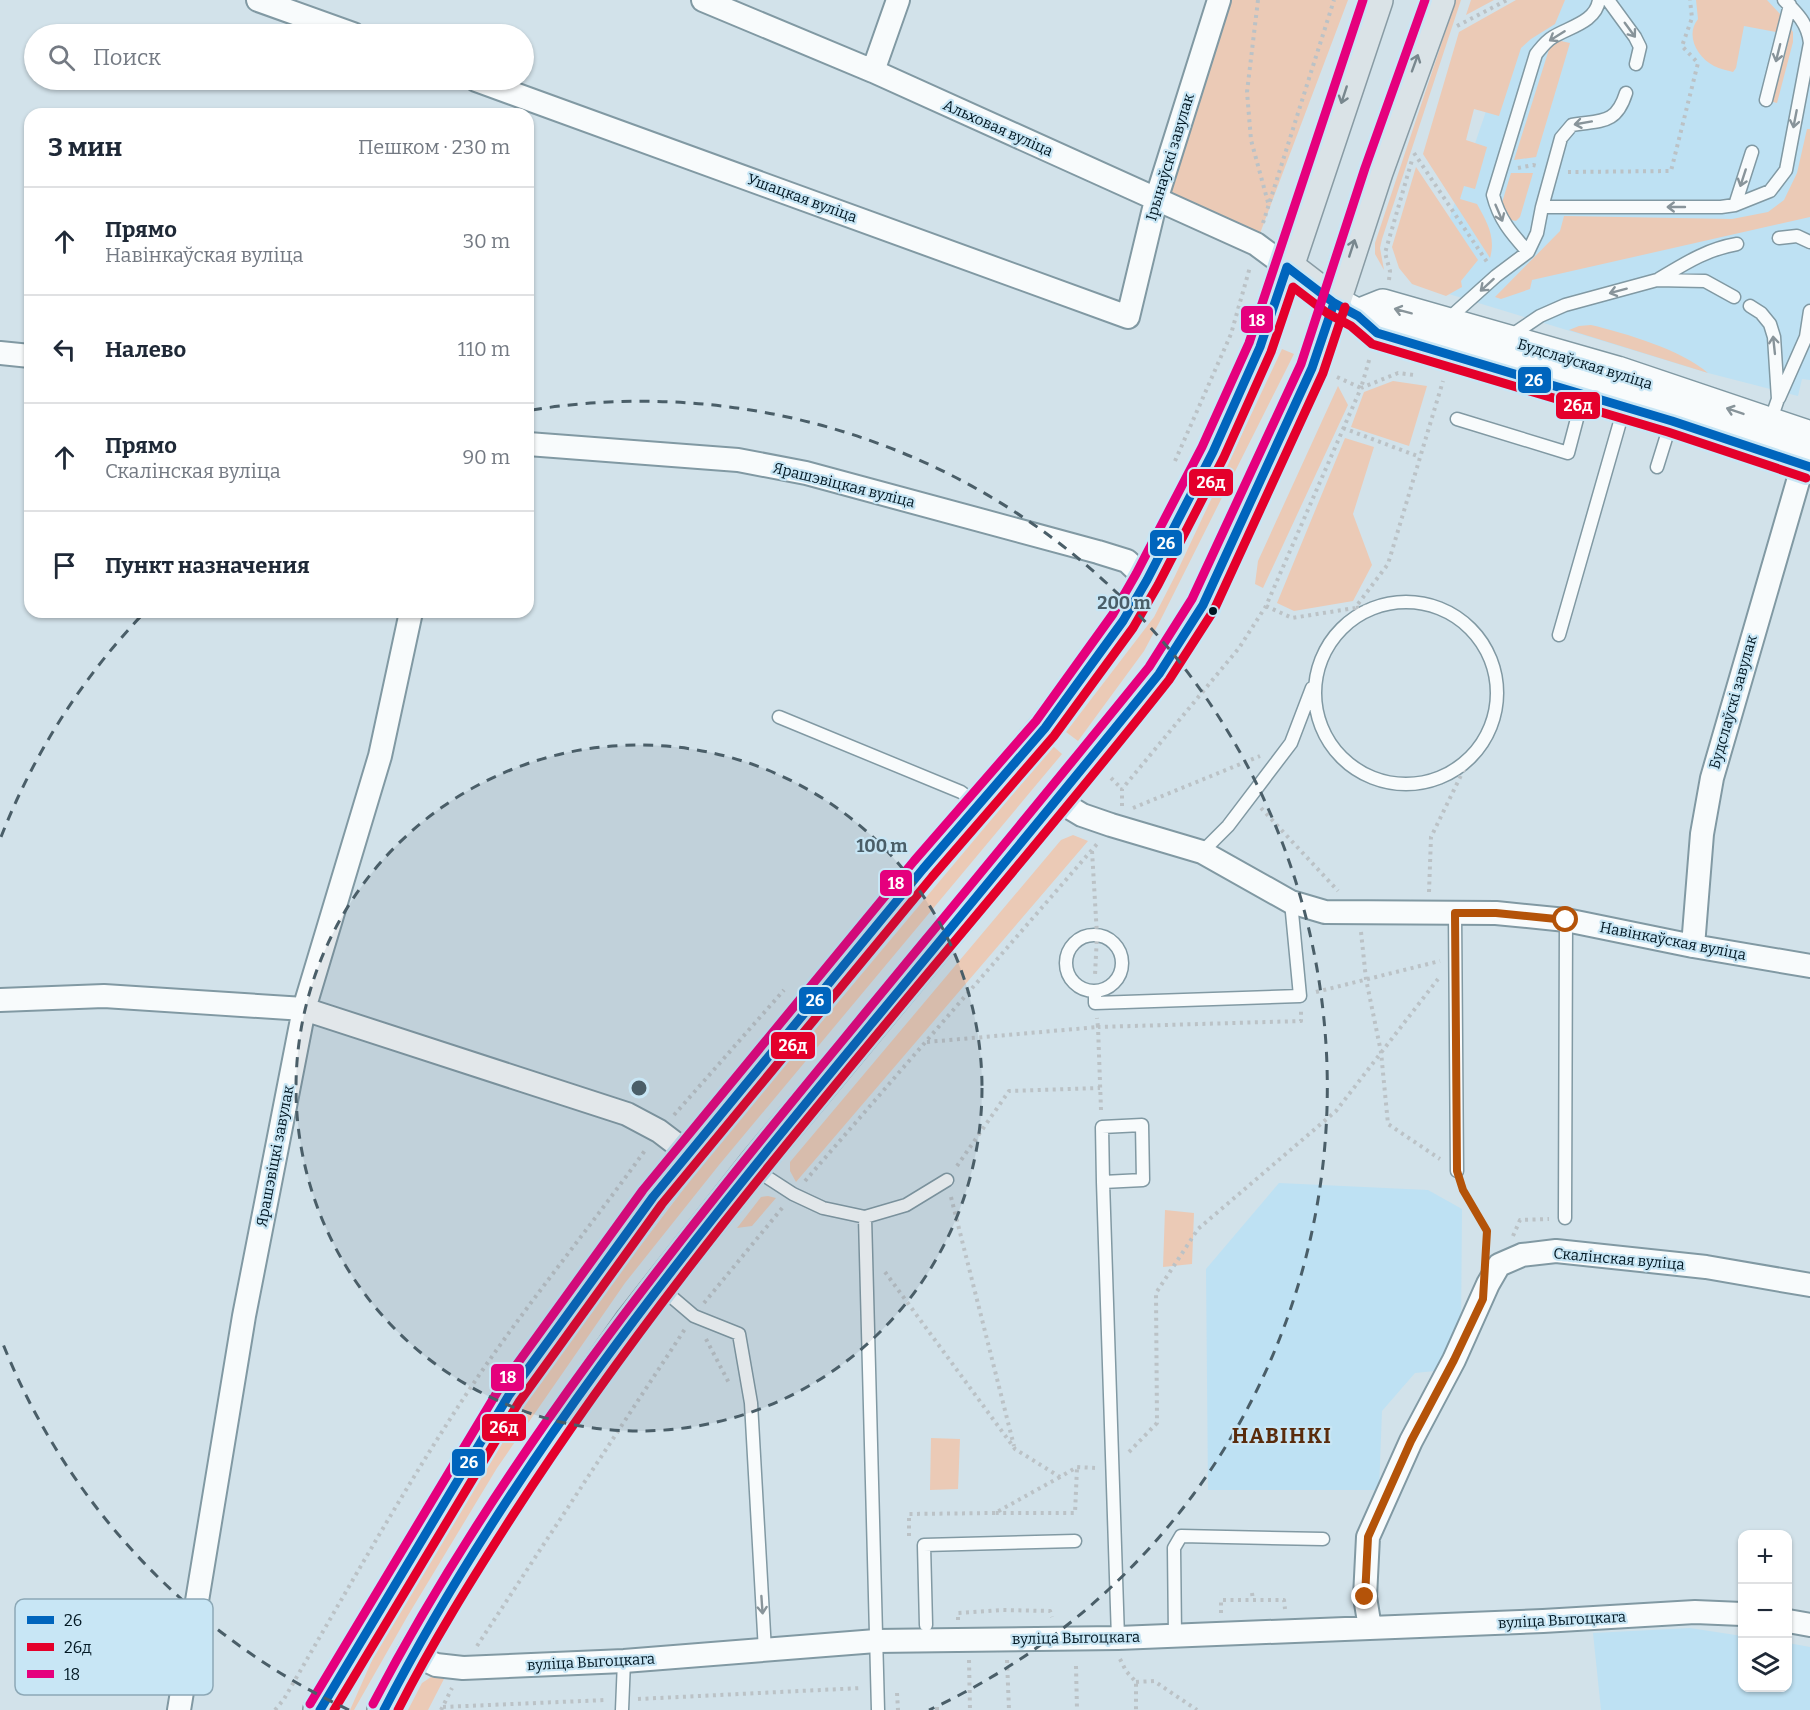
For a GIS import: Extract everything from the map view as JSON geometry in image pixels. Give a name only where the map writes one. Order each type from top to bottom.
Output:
[{"type":"main road","points":[[320,1710],[509,1395],[653,1197],[923,869],[1046,728],[1123,621],[1147,580],[1213,452],[1260,347],[1376,0]]},
{"type":"main road","points":[[384,1710],[447,1596],[541,1450],[659,1286],[753,1167],[1159,674],[1203,605],[1312,368],[1369,307],[1376,172],[1449,9]]},
{"type":"main road","points":[[1287,267],[1369,307]]},
{"type":"main road","name":"Будслаўская вуліца","points":[[1369,307],[1445,323],[1659,386],[1774,411],[1808,456]]},
{"type":"main road","name":"Будслаўская вуліца","points":[[1369,307],[1583,395],[1672,421],[1808,456]]},
{"type":"street","points":[[258,0],[325,24]]},
{"type":"street","name":"Альховая вуліца","points":[[703,0],[873,71],[1256,244],[1287,267]]},
{"type":"street","points":[[873,71],[898,0]]},
{"type":"street","name":"Ірынаўскі завулак","points":[[1128,317],[1156,200],[1219,0]]},
{"type":"street","name":"Ушацкая вуліца","points":[[504,90],[1128,317]]},
{"type":"street","points":[[0,353],[24,355]]},
{"type":"street","name":"Ярашэвіцкая вуліца","points":[[534,444],[738,460],[806,472],[1127,561],[1147,580]]},
{"type":"street","name":"Будслаўскі завулак","points":[[1693,946],[1702,834],[1712,778],[1808,456]]},
{"type":"street","name":"Ярашэвіцкі завулак","points":[[197,1599],[244,1316],[304,1009],[380,756],[410,618]]},
{"type":"street","name":"Навінкаўская вуліца","points":[[1057,800],[1082,815],[1202,852],[1291,902],[1324,912],[1496,913],[1566,920],[1693,946],[1810,966]]},
{"type":"street","points":[[0,1000],[104,996],[304,1009],[627,1114],[659,1131],[688,1153]]},
{"type":"street","name":"Скалінская вуліца","points":[[1370,1628],[1365,1597],[1368,1537],[1411,1441],[1454,1360],[1488,1284],[1499,1265],[1522,1255],[1556,1251],[1706,1267],[1810,1285]]},
{"type":"street","name":"вуліца Выгоцкага","points":[[413,1654],[436,1665],[463,1668],[624,1661],[876,1641],[1118,1638],[1543,1622],[1695,1612],[1738,1614]]},
{"type":"street","points":[[1792,1622],[1810,1625]]},
{"type":"street","name":"Ярашэвіцкі завулак","points":[[179,1710],[181,1695]]},
{"type":"lane","points":[[1528,252],[1507,228],[1498,212],[1493,195],[1536,54],[1550,39],[1591,17],[1599,0]]},
{"type":"lane","points":[[1608,0],[1640,47],[1636,64]]},
{"type":"lane","points":[[1542,207],[1721,207],[1735,205],[1770,191],[1786,170],[1810,43],[1809,32],[1803,20],[1787,3]]},
{"type":"lane","points":[[1766,100],[1787,3]]},
{"type":"lane","points":[[1445,323],[1496,276],[1528,252],[1537,233],[1562,138],[1572,125],[1612,118],[1622,106],[1626,93]]},
{"type":"lane","points":[[1735,205],[1752,152]]},
{"type":"lane","points":[[1779,238],[1797,236],[1810,242]]},
{"type":"lane","points":[[1505,340],[1540,316],[1565,305],[1657,280],[1697,256],[1723,246],[1737,244]]},
{"type":"lane","points":[[1657,280],[1705,281],[1734,297]]},
{"type":"lane","points":[[1750,306],[1761,313],[1770,324],[1773,337],[1774,411]]},
{"type":"lane","points":[[1774,411],[1806,337],[1810,311]]},
{"type":"lane","points":[[1457,419],[1568,453],[1583,395]]},
{"type":"lane","points":[[1559,636],[1624,407]]},
{"type":"lane","points":[[1657,466],[1672,421]]},
{"type":"lane","points":[[1202,852],[1228,826],[1291,743],[1320,661],[1332,639],[1354,617],[1384,603],[1415,601],[1443,608],[1469,625],[1489,651],[1498,684],[1496,715],[1486,739],[1467,763],[1436,780],[1402,785],[1370,777],[1343,760],[1325,736],[1315,705],[1315,679]]},
{"type":"lane","points":[[779,717],[961,792],[980,806]]},
{"type":"lane","points":[[1095,991],[1095,1003],[1300,996],[1291,902]]},
{"type":"lane","points":[[1455,913],[1457,1171]]},
{"type":"lane","points":[[1565,1218],[1566,920]]},
{"type":"lane","points":[[1097,935],[1114,943],[1120,951],[1122,970],[1112,986],[1103,991],[1095,991],[1077,986],[1071,979],[1066,962],[1073,945],[1079,939],[1097,935]]},
{"type":"lane","points":[[1103,1182],[1143,1180],[1142,1125],[1102,1126],[1103,1182],[1118,1638]]},
{"type":"lane","points":[[753,1167],[793,1194],[823,1208],[865,1216],[906,1205],[947,1180]]},
{"type":"lane","points":[[865,1216],[878,1710]]},
{"type":"lane","points":[[659,1286],[694,1316],[739,1334],[751,1403],[765,1651]]},
{"type":"lane","points":[[1175,1636],[1174,1548],[1181,1536],[1323,1539]]},
{"type":"lane","points":[[926,1625],[924,1545],[1075,1541]]},
{"type":"lane","points":[[623,1705],[624,1661]]},
{"type":"path","points":[[1258,0],[1247,92],[1251,140],[1269,206]]},
{"type":"path","points":[[1170,471],[1231,334],[1256,244],[1334,0]]},
{"type":"path","points":[[1453,37],[1457,26],[1507,0]]},
{"type":"path","points":[[1501,168],[1509,170],[1533,165],[1560,172],[1671,171],[1698,63],[1682,46],[1692,18],[1690,0]]},
{"type":"path","points":[[1449,9],[1457,26]]},
{"type":"path","points":[[1291,743],[1122,812],[1122,789],[1239,648],[1266,606],[1361,388],[1369,307],[1390,271],[1385,253],[1418,142]]},
{"type":"path","points":[[1414,153],[1496,276]]},
{"type":"path","points":[[1369,307],[1390,271]]},
{"type":"path","points":[[1336,377],[1361,388],[1398,373],[1418,376]]},
{"type":"path","points":[[1437,379],[1454,384]]},
{"type":"path","points":[[1355,608],[1388,564],[1443,380]]},
{"type":"path","points":[[1343,428],[1420,457]]},
{"type":"path","points":[[1266,606],[1292,618],[1384,603]]},
{"type":"path","points":[[1428,914],[1431,837],[1467,763]]},
{"type":"path","points":[[1111,778],[1122,789]]},
{"type":"path","points":[[1251,797],[1358,913],[1366,979],[1381,1052],[1388,1124],[1457,1171],[1463,1190],[1487,1231],[1485,1254]]},
{"type":"path","points":[[877,1688],[623,1705],[441,1709],[463,1668],[694,1316],[793,1194],[927,1042],[1111,825]]},
{"type":"path","points":[[1092,850],[1097,935],[1095,991]]},
{"type":"path","points":[[927,1042],[1098,1027],[1301,1021],[1300,996],[1455,957]]},
{"type":"path","points":[[1077,1467],[1075,1513],[995,1513],[1077,1467],[1113,1469],[1157,1423],[1156,1293],[1198,1229],[1336,1111],[1455,957]]},
{"type":"path","points":[[275,1710],[284,1699],[390,1516],[472,1386],[659,1131],[786,988]]},
{"type":"path","points":[[1098,1027],[1102,1126]]},
{"type":"path","points":[[1015,1449],[947,1180],[1009,1091],[1101,1088]]},
{"type":"path","points":[[866,1247],[1015,1449],[1059,1477]]},
{"type":"path","points":[[1252,1593],[1253,1600]]},
{"type":"path","points":[[1221,1614],[1221,1600],[1284,1600],[1285,1611]]},
{"type":"path","points":[[959,1624],[958,1613],[1002,1610],[1050,1611],[1052,1621]]},
{"type":"path","points":[[1118,1638],[1118,1656],[1126,1671],[1136,1682],[1136,1710]]},
{"type":"path","points":[[968,1656],[970,1710]]},
{"type":"path","points":[[1006,1656],[1009,1710]]},
{"type":"path","points":[[1076,1666],[1077,1710]]},
{"type":"path","points":[[1136,1682],[1154,1681],[1197,1710]]},
{"type":"shaded area","points":[[1219,0],[1348,0],[1256,244],[1156,200]]},
{"type":"shaded area","points":[[1456,0],[1461,0],[1382,239],[1380,248],[1384,270],[1375,254],[1375,243]]},
{"type":"shaded area","points":[[1471,0],[1494,0],[1466,15]]},
{"type":"shaded area","points":[[1516,0],[1565,0],[1555,24],[1521,48],[1499,116],[1474,109],[1466,140],[1487,147],[1475,189],[1464,186],[1460,199],[1477,204],[1484,217],[1491,236],[1490,258],[1423,154],[1459,32]]},
{"type":"shaded area","points":[[1524,0],[1810,0],[1810,380],[1802,379],[1798,396],[1708,373],[1426,287]]},
{"type":"shaded area","points":[[1696,0],[1767,0],[1781,15],[1776,32],[1744,26],[1736,68],[1733,72],[1716,67],[1702,57],[1698,51],[1693,39],[1694,25],[1698,19]]},
{"type":"shaded area","points":[[1789,26],[1793,32],[1793,42],[1777,103],[1769,101]]},
{"type":"shaded area","points":[[1561,41],[1570,43],[1536,157],[1514,160],[1551,43]]},
{"type":"shaded area","points":[[1807,129],[1810,129],[1810,217],[1532,280],[1530,289],[1501,299],[1495,297],[1560,231],[1564,216],[1732,219],[1768,212],[1784,200],[1797,173]]},
{"type":"shaded area","points":[[1416,167],[1478,260],[1461,281],[1462,287],[1446,296],[1412,284],[1399,268],[1392,247]]},
{"type":"shaded area","points":[[1511,173],[1533,173],[1520,217],[1516,221],[1511,220],[1501,206]]},
{"type":"shaded area","points":[[1591,325],[1669,350],[1708,373],[1569,330]]},
{"type":"shaded area","points":[[1282,349],[1294,354],[1160,621],[1144,651],[1078,741],[1066,732],[1154,617]]},
{"type":"shaded area","points":[[1393,381],[1427,386],[1409,446],[1351,427],[1364,392]]},
{"type":"shaded area","points":[[1338,386],[1348,405],[1263,588],[1255,584],[1258,561]]},
{"type":"shaded area","points":[[1345,438],[1374,447],[1353,514],[1372,565],[1353,601],[1294,611],[1277,603]]},
{"type":"shaded area","points":[[1053,746],[1062,754],[719,1165],[625,1283],[497,1468],[354,1710],[350,1710],[381,1640],[484,1467],[530,1396],[612,1283],[705,1161]]},
{"type":"shaded area","points":[[1073,835],[1088,841],[796,1182],[790,1171],[790,1162],[1061,840]]},
{"type":"shaded area","points":[[1279,1183],[1428,1190],[1462,1209],[1461,1337],[1445,1370],[1415,1373],[1382,1411],[1379,1490],[1208,1490],[1206,1269]]},
{"type":"shaded area","points":[[761,1197],[776,1198],[752,1226],[737,1228]]},
{"type":"shaded area","points":[[1165,1210],[1194,1213],[1192,1264],[1163,1267]]},
{"type":"shaded area","points":[[931,1438],[960,1439],[958,1489],[930,1490]]},
{"type":"shaded area","points":[[1690,1628],[1738,1635],[1738,1692],[1792,1692],[1792,1644],[1810,1647],[1810,1710],[1601,1710],[1593,1633]]},
{"type":"shaded area","points":[[434,1675],[445,1677],[428,1710],[408,1710],[422,1683]]},
{"type":"transit line","name":"18","points":[[310,1704],[499,1389],[643,1190],[914,861],[1036,721],[1113,614],[1202,447],[1249,343],[1363,0]]},
{"type":"transit line","name":"18","points":[[373,1704],[422,1615],[475,1528],[531,1443],[590,1360],[714,1198],[1149,667],[1192,599],[1301,364],[1365,168],[1425,0]]},
{"type":"transit line","name":"26","points":[[320,1710],[509,1395],[653,1197],[923,869],[1045,728],[1123,621],[1147,580],[1213,452],[1260,347],[1287,267],[1334,303],[1358,316],[1377,333],[1672,421],[1810,467]]},
{"type":"transit line","name":"26д","points":[[334,1710],[519,1402],[662,1204],[932,877],[1054,736],[1133,628],[1158,585],[1224,457],[1271,352],[1293,287],[1327,313],[1351,326],[1372,344],[1668,432],[1806,478]]},
{"type":"transit line","name":"26","points":[[384,1710],[433,1621],[486,1534],[600,1366],[724,1204],[1159,674],[1203,605],[1312,368],[1334,303]]},
{"type":"transit line","name":"26д","points":[[398,1710],[453,1611],[513,1515],[587,1405],[666,1298],[747,1193],[1169,680],[1214,610],[1323,373],[1345,307]]},
{"type":"district","name":"НАВІНКІ","points":[[1282,1436]]},
{"type":"route","points":[[1365,1597],[1368,1537],[1411,1441],[1483,1299],[1487,1231],[1463,1190],[1457,1171],[1455,913],[1496,913],[1566,920]]}]
